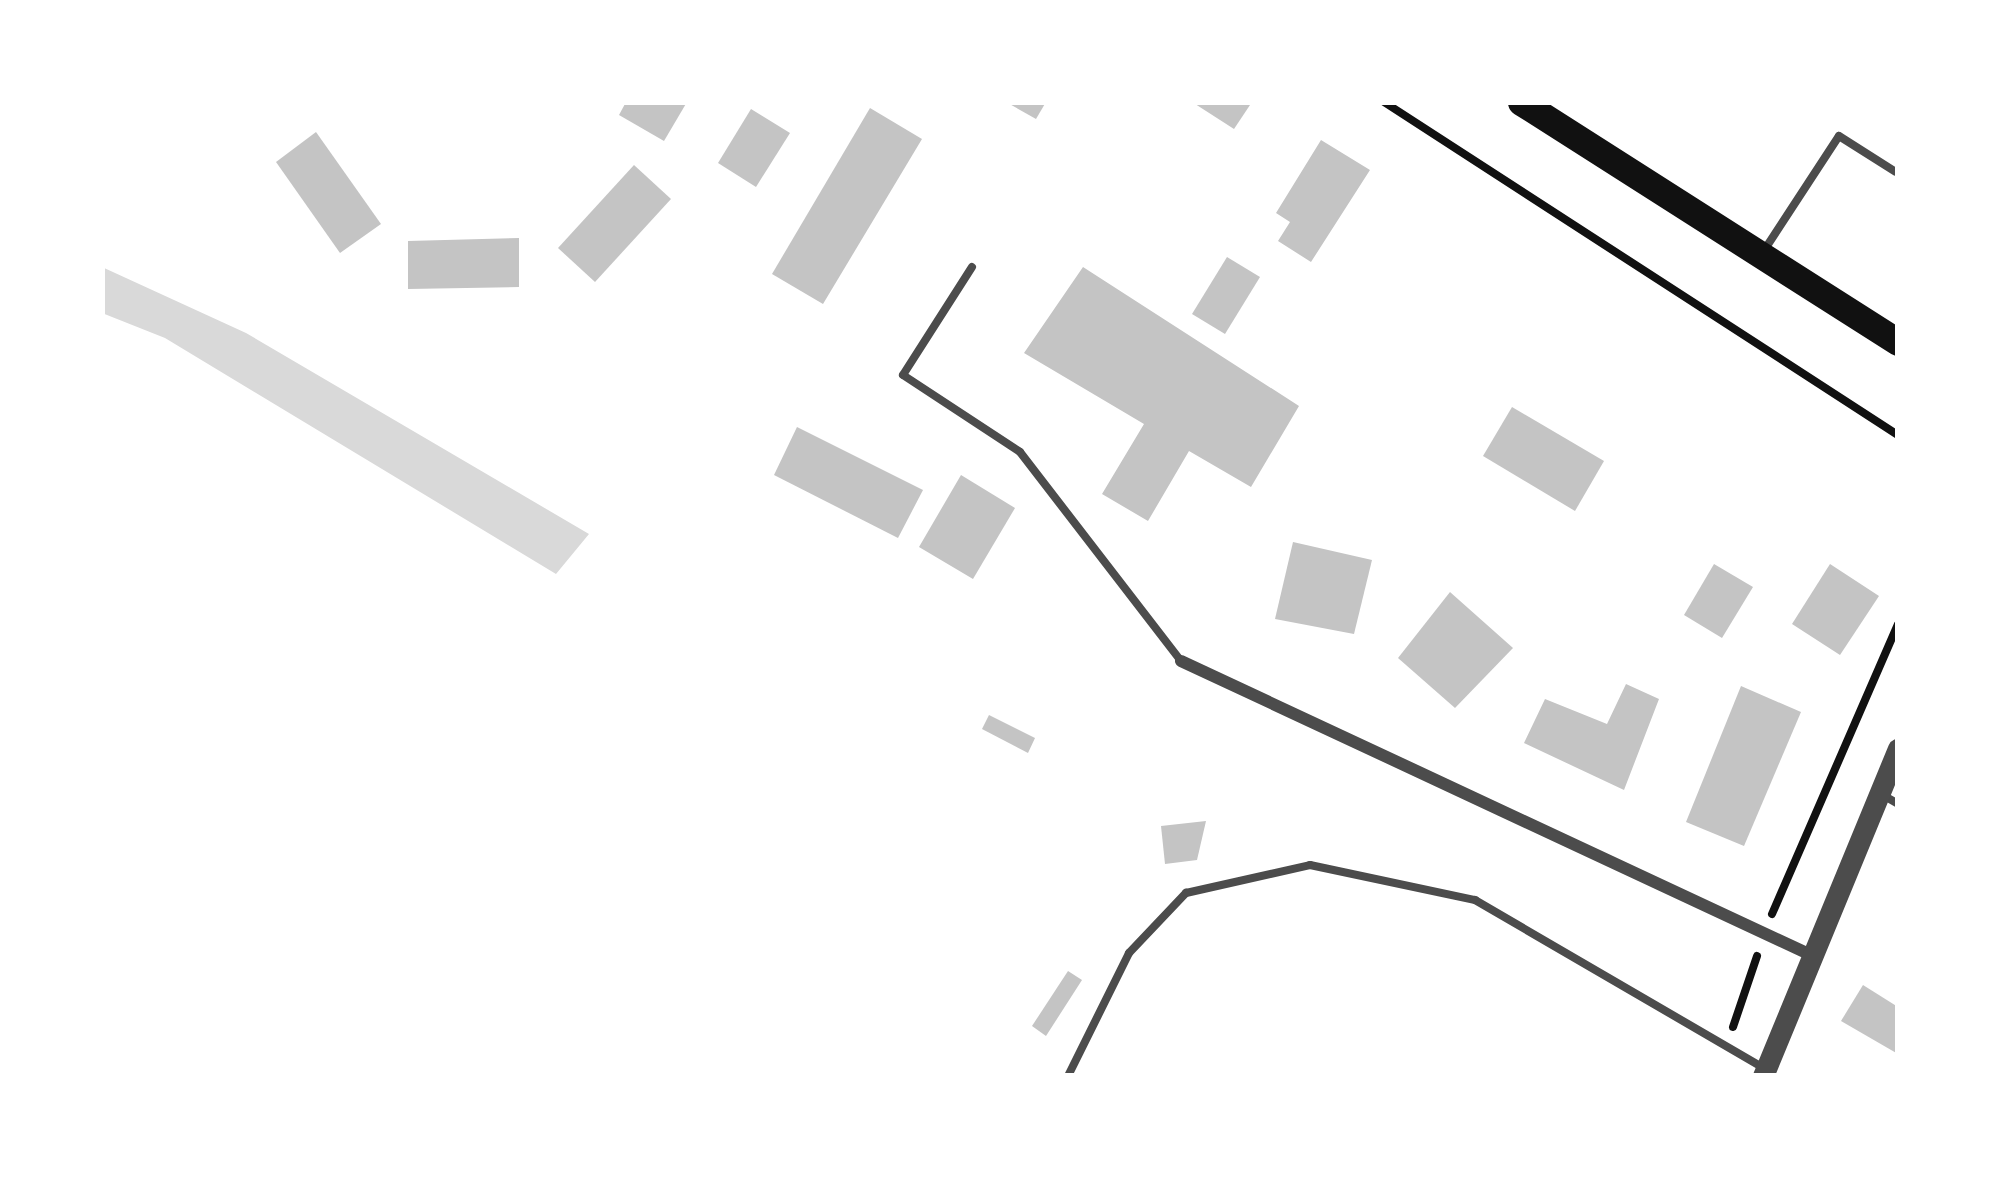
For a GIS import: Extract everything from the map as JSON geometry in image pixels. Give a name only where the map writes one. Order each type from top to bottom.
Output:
[{"type":"highway","points":[[1521,102],[1898,342]]},
{"type":"street","points":[[1181,661],[1813,956]]},
{"type":"street","points":[[1768,1074],[1813,956],[1889,799],[1898,749]]},
{"type":"lane","points":[[1761,255],[1839,136],[1896,172]]},
{"type":"lane","points":[[972,267],[903,375],[1020,452],[1181,661]]},
{"type":"lane","points":[[1068,1076],[1130,953],[1186,893],[1310,865],[1475,900],[1768,1074]]},
{"type":"path","points":[[1384,102],[1898,435]]},
{"type":"path","points":[[1775,905],[1898,624]]},
{"type":"path","points":[[1740,1006],[1750,984]]},
{"type":"shaded area","points":[[102,267],[246,333],[589,534],[556,574],[165,338],[102,313]]},
{"type":"building","points":[[626,102],[687,102],[664,141],[619,115]]},
{"type":"building","points":[[1006,102],[1046,102],[1036,119]]},
{"type":"building","points":[[1192,102],[1252,102],[1234,129]]},
{"type":"building","points":[[870,108],[922,139],[823,304],[772,274]]},
{"type":"building","points":[[751,109],[790,133],[756,187],[718,163]]},
{"type":"building","points":[[316,132],[381,224],[340,253],[276,162]]},
{"type":"building","points":[[1321,140],[1370,170],[1311,262],[1278,241],[1290,222],[1276,213]]},
{"type":"building","points":[[634,165],[671,199],[595,282],[558,248]]},
{"type":"building","points":[[519,238],[519,287],[408,289],[408,241]]},
{"type":"building","points":[[1227,257],[1260,277],[1225,334],[1192,314]]},
{"type":"building","points":[[1083,267],[1299,406],[1251,487],[1189,451],[1148,521],[1102,494],[1144,424],[1024,353]]},
{"type":"building","points":[[1512,407],[1604,461],[1575,511],[1483,456]]},
{"type":"building","points":[[797,427],[923,490],[898,538],[774,475]]},
{"type":"building","points":[[961,475],[1015,508],[973,579],[919,547]]},
{"type":"building","points":[[1293,542],[1372,560],[1354,634],[1275,619]]},
{"type":"building","points":[[1714,564],[1753,587],[1722,638],[1684,615]]},
{"type":"building","points":[[1830,564],[1879,596],[1840,655],[1792,624]]},
{"type":"building","points":[[1450,592],[1513,648],[1455,708],[1398,658]]},
{"type":"building","points":[[1626,684],[1659,699],[1624,790],[1524,743],[1545,699],[1607,724]]},
{"type":"building","points":[[1741,686],[1801,712],[1744,846],[1686,822]]},
{"type":"building","points":[[989,715],[1035,738],[1028,753],[982,729]]},
{"type":"building","points":[[1206,821],[1197,860],[1165,864],[1161,826]]},
{"type":"building","points":[[1068,971],[1082,980],[1046,1036],[1032,1026]]},
{"type":"building","points":[[1863,985],[1898,1007],[1898,1054],[1841,1021]]}]
